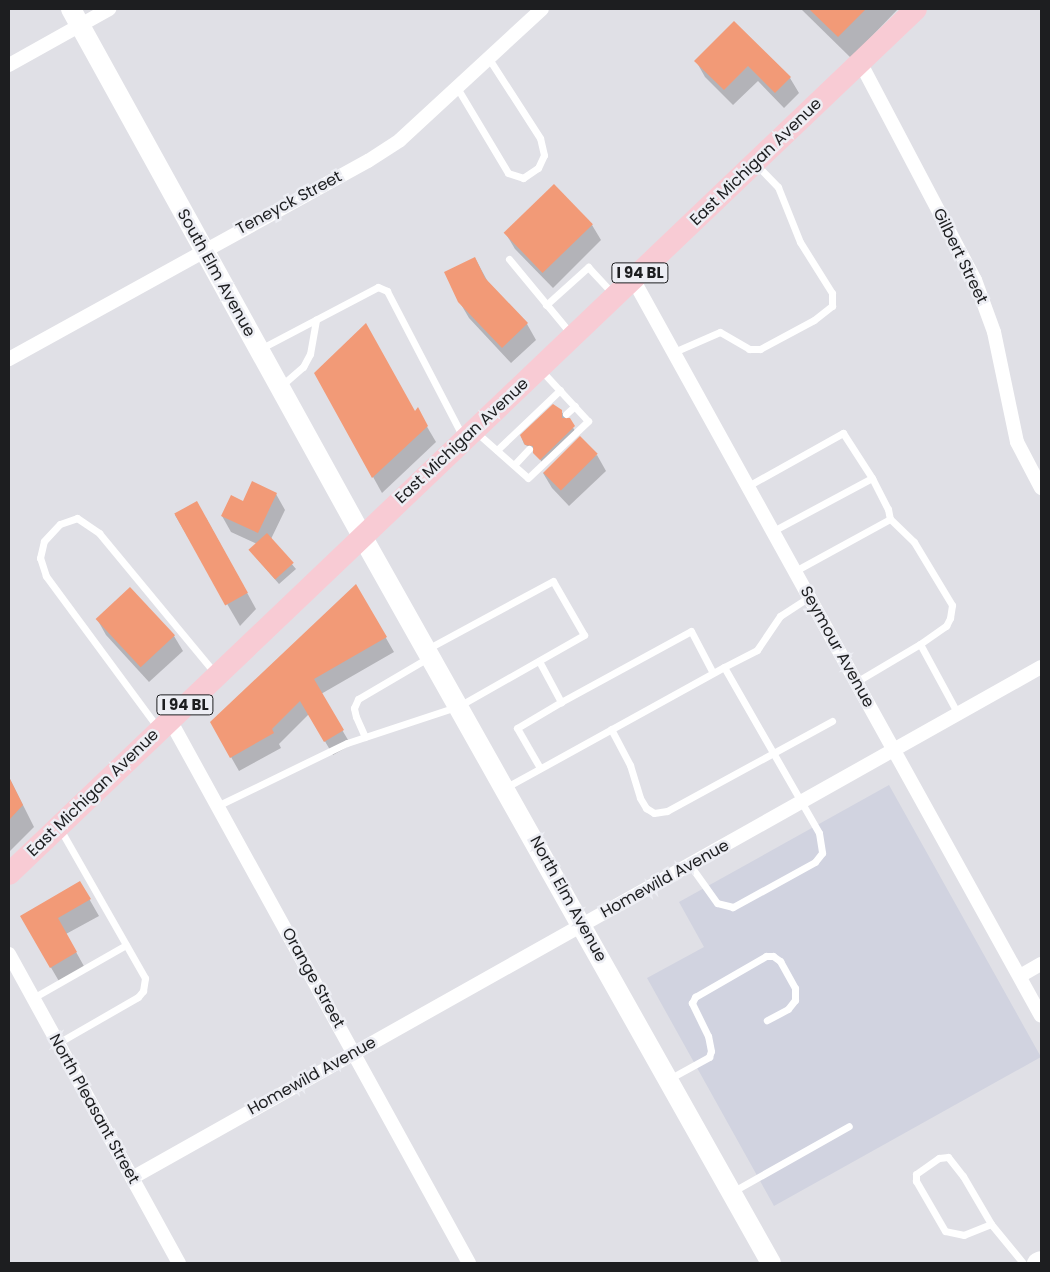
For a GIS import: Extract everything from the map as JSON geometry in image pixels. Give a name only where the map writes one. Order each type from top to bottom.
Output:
[{"type":"main road","name":"East Michigan Avenue","points":[[9,874],[916,9]]},
{"type":"street","points":[[9,65],[76,17],[110,9]]},
{"type":"street","name":"Teneyck Street","points":[[9,359],[203,250],[368,161],[400,140],[456,86],[489,59],[542,9]]},
{"type":"street","name":"South Elm Avenue","points":[[76,17],[362,536]]},
{"type":"street","name":"Gilbert Street","points":[[860,62],[975,280],[994,332],[1017,442],[1041,488]]},
{"type":"street","name":"Seymour Avenue","points":[[634,278],[1041,1016]]},
{"type":"street","name":"North Elm Avenue","points":[[362,536],[583,925],[771,1263]]},
{"type":"street","name":"Homewild Avenue","points":[[132,1178],[353,1052],[1041,667]]},
{"type":"street","name":"Orange Street","points":[[165,725],[217,806],[469,1263]]},
{"type":"street","name":"North Pleasant Street","points":[[9,954],[179,1263]]},
{"type":"street","points":[[1020,976],[1041,964]]},
{"type":"street","points":[[1037,1263],[1041,1261]]},
{"type":"lane","points":[[456,86],[508,173],[523,178],[538,168],[544,155],[540,138],[489,59]]},
{"type":"lane","points":[[674,352],[720,332],[749,349],[760,349],[814,320],[832,306],[832,293],[800,242],[778,187],[755,163]]},
{"type":"lane","points":[[509,260],[572,336]]},
{"type":"lane","points":[[546,305],[588,267],[615,296]]},
{"type":"lane","points":[[259,350],[378,287],[387,292],[469,434],[497,450],[528,478],[588,421],[539,368]]},
{"type":"lane","points":[[279,387],[303,367],[310,354],[316,320]]},
{"type":"lane","points":[[497,450],[560,390]]},
{"type":"lane","points":[[566,414],[575,406]]},
{"type":"lane","points":[[748,486],[843,433],[872,478],[888,509],[890,519],[914,542],[952,605],[946,626],[920,644],[856,682]]},
{"type":"lane","points":[[514,464],[529,449]]},
{"type":"lane","points":[[773,531],[872,478]]},
{"type":"lane","points":[[165,725],[46,576],[40,558],[44,541],[60,524],[77,518],[99,533],[217,675]]},
{"type":"lane","points":[[795,571],[890,519]]},
{"type":"lane","points":[[217,806],[250,787],[365,736],[459,706],[584,635],[553,581],[429,653],[358,699],[354,708],[365,736]]},
{"type":"lane","points":[[505,788],[757,650],[780,616],[810,597]]},
{"type":"lane","points":[[540,768],[517,728],[691,631],[713,673]]},
{"type":"lane","points":[[920,644],[958,714]]},
{"type":"lane","points":[[539,661],[562,702]]},
{"type":"lane","points":[[690,865],[717,903],[724,907],[743,904],[815,862],[822,853],[819,834],[724,667]]},
{"type":"lane","points":[[611,729],[630,765],[640,798],[646,808],[654,813],[667,811],[832,721]]},
{"type":"lane","points":[[58,827],[145,978],[144,991],[58,1042]]},
{"type":"lane","points":[[33,998],[126,945]]},
{"type":"lane","points":[[669,1079],[709,1057],[711,1051],[708,1036],[692,1003],[695,997],[766,956],[773,956],[780,961],[795,988],[795,1000],[788,1009],[767,1020]]},
{"type":"lane","points":[[731,1192],[849,1126]]},
{"type":"lane","points":[[991,1224],[964,1235],[945,1230],[916,1181],[916,1174],[939,1158],[948,1157],[963,1176],[991,1224],[1023,1263]]},
{"type":"shaded area","points":[[889,785],[1041,1057],[774,1206],[647,978],[704,947],[679,902]]},
{"type":"building","points":[[809,9],[866,9],[838,37]]},
{"type":"building","points":[[734,21],[791,77],[775,93],[748,66],[724,90],[694,61]]},
{"type":"building","points":[[554,184],[593,224],[543,273],[504,233]]},
{"type":"building","points":[[475,257],[485,278],[528,323],[502,348],[458,302],[444,272]]},
{"type":"building","points":[[366,323],[415,411],[418,407],[428,426],[372,478],[314,373]]},
{"type":"building","points":[[553,404],[562,410],[562,418],[570,418],[575,426],[540,460],[533,453],[533,446],[525,445],[520,435]]},
{"type":"building","points":[[580,436],[598,454],[561,490],[543,473]]},
{"type":"building","points":[[252,481],[277,493],[258,533],[221,516],[231,495],[243,501]]},
{"type":"building","points":[[197,501],[248,593],[225,605],[174,514]]},
{"type":"building","points":[[267,533],[294,563],[275,579],[248,550]]},
{"type":"building","points":[[356,584],[387,637],[314,679],[344,730],[324,742],[300,701],[272,729],[274,733],[230,758],[210,722]]},
{"type":"building","points":[[130,587],[175,635],[141,667],[96,619]]},
{"type":"building","points":[[9,777],[23,805],[9,820]]},
{"type":"building","points":[[80,881],[91,899],[58,918],[77,952],[50,968],[20,916]]}]
